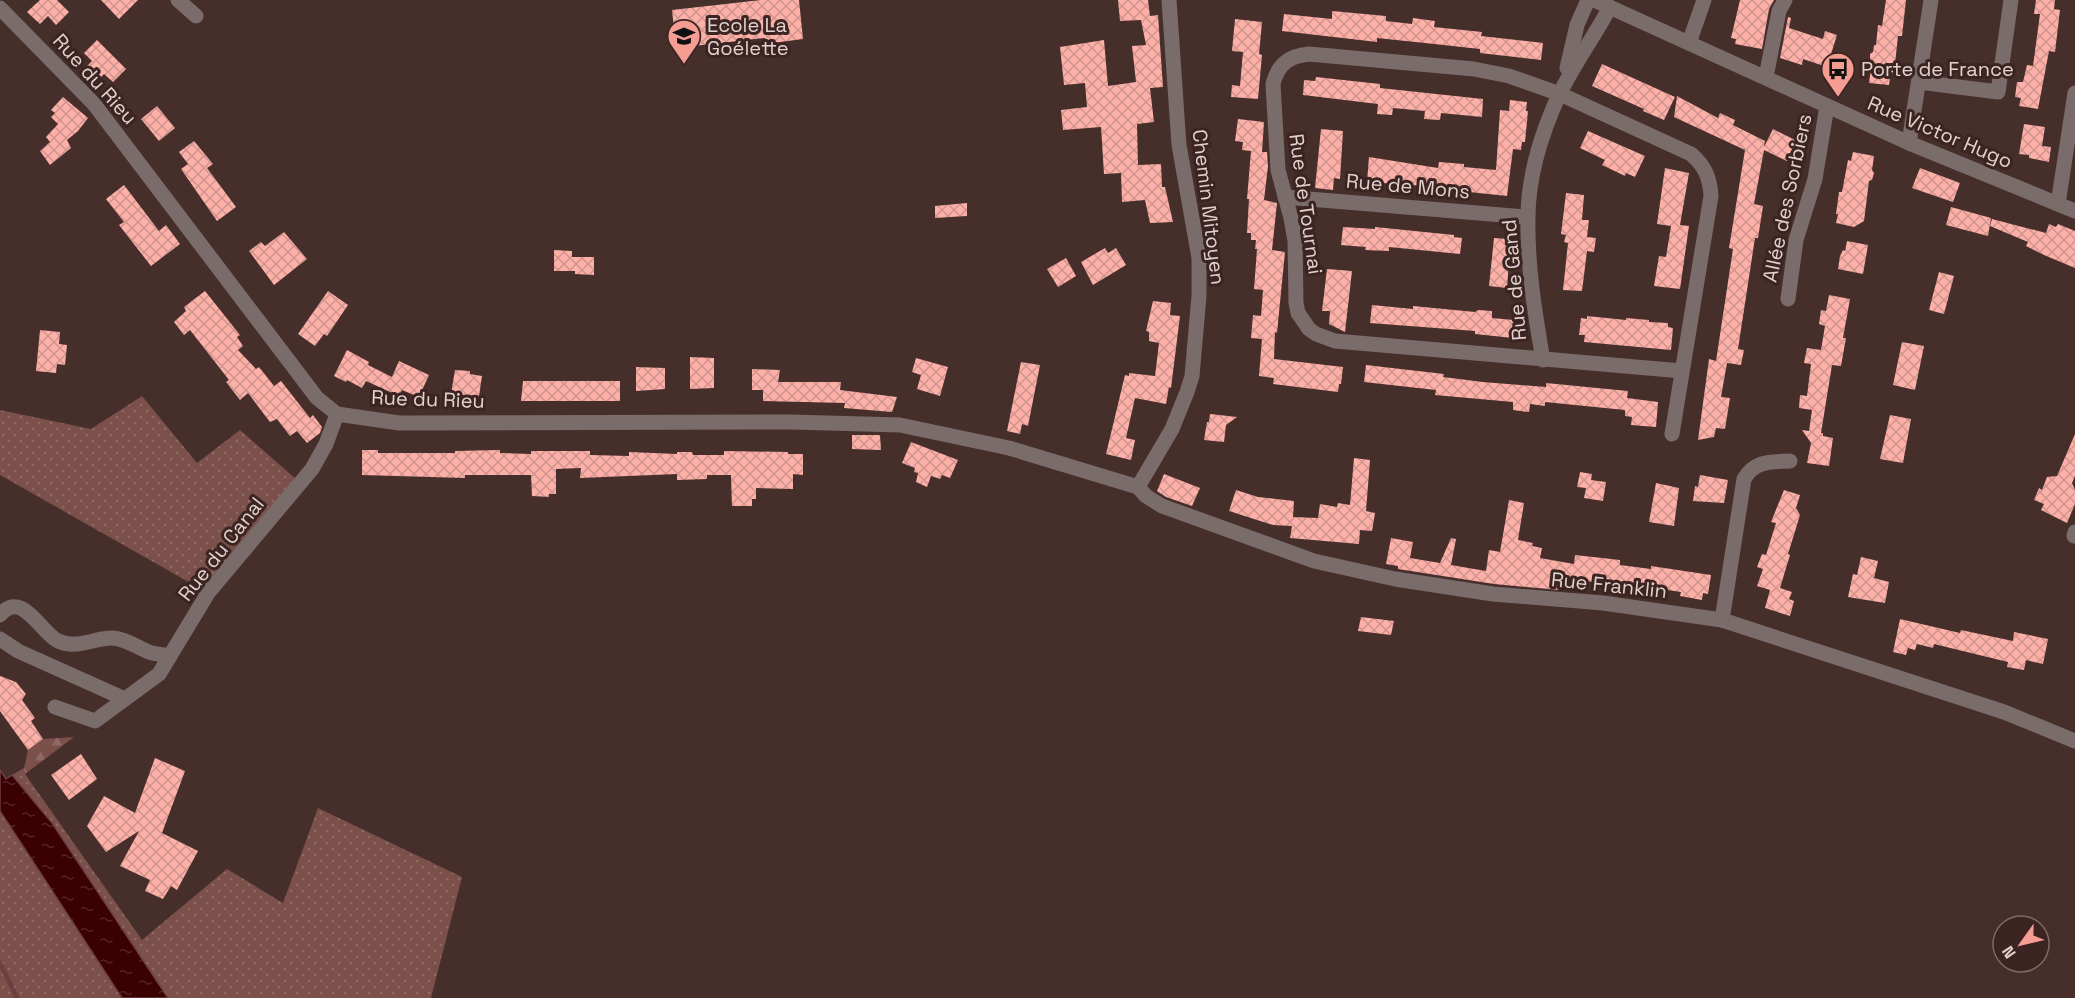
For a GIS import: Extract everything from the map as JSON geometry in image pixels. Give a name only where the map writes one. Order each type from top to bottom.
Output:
[{"type":"street","points":[[178,0],[196,16]]},
{"type":"street","name":"Chemin Mitoyen","points":[[1138,487],[1172,429],[1187,392],[1192,376],[1199,296],[1198,258],[1179,145],[1169,0]]},
{"type":"street","points":[[1560,94],[1577,25],[1588,0]]},
{"type":"street","name":"Rue Victor Hugo","points":[[1594,0],[1909,143],[2075,211]]},
{"type":"street","points":[[1689,43],[1704,0]]},
{"type":"street","points":[[1766,77],[1779,10],[1785,0]]},
{"type":"street","points":[[1909,143],[1931,0]]},
{"type":"street","points":[[1919,82],[1998,92],[2011,0]]},
{"type":"street","points":[[1560,94],[1580,55],[1610,7]]},
{"type":"street","name":"Rue du Rieu","points":[[0,8],[94,104],[317,398],[337,414],[399,423],[790,422],[900,425],[1009,448],[1138,487]]},
{"type":"street","name":"Rue de Tournai","points":[[1671,434],[1682,371],[1711,196],[1707,172],[1700,162],[1691,154],[1560,94],[1509,76],[1474,69],[1309,54],[1297,55],[1281,65],[1273,84],[1278,170],[1295,241],[1296,303],[1303,321],[1316,334],[1335,341],[1682,371]]},
{"type":"street","points":[[2058,204],[2075,93]]},
{"type":"street","name":"Rue de Gand","points":[[1543,360],[1534,302],[1527,217],[1541,142],[1560,94]]},
{"type":"street","name":"Allée des Sorbiers","points":[[1788,300],[1798,230],[1815,179],[1827,106]]},
{"type":"street","name":"Rue de Mons","points":[[1285,197],[1527,217]]},
{"type":"street","name":"Rue du Canal","points":[[55,706],[95,721],[159,674],[208,593],[312,469],[326,444],[337,414]]},
{"type":"street","points":[[1722,620],[1744,479],[1749,471],[1758,464],[1790,461]]},
{"type":"street","name":"Rue Franklin","points":[[1138,487],[1150,499],[1162,506],[1314,561],[1395,579],[1493,594],[1603,603],[1722,620],[2004,712],[2075,741]]},
{"type":"street","points":[[0,615],[8,607],[19,607],[26,610],[59,641],[87,644],[110,638],[131,642],[151,652],[170,656]]},
{"type":"street","points":[[0,639],[18,651],[125,699]]},
{"type":"green space","points":[[142,396],[197,463],[240,430],[305,487],[208,593],[0,475],[0,410],[91,429]]},
{"type":"green space","points":[[74,737],[25,774],[28,750],[43,739]]},
{"type":"green space","points":[[24,768],[25,774],[142,940],[227,869],[283,903],[318,808],[462,877],[431,998],[168,998],[52,823],[12,775]]},
{"type":"green space","points":[[0,811],[122,998],[0,998]]},
{"type":"water","points":[[0,770],[6,779],[12,775],[52,823],[168,998],[122,998],[0,811]]},
{"type":"building","points":[[40,0],[57,0],[69,12],[56,25],[48,16],[40,24],[27,12]]},
{"type":"building","points":[[101,0],[138,0],[119,19]]},
{"type":"building","points":[[761,0],[799,0],[803,39],[765,44],[765,38],[676,48],[672,10]]},
{"type":"building","points":[[1118,0],[1148,0],[1150,16],[1158,15],[1163,87],[1150,88],[1154,122],[1137,124],[1138,165],[1161,164],[1162,187],[1165,187],[1173,222],[1150,223],[1145,200],[1122,202],[1121,173],[1104,174],[1101,127],[1063,130],[1061,110],[1087,107],[1085,83],[1064,85],[1060,47],[1104,40],[1108,86],[1136,82],[1132,46],[1146,45],[1141,20],[1120,21]]},
{"type":"building","points":[[1740,0],[1774,0],[1769,9],[1762,49],[1735,44],[1736,39],[1731,38]]},
{"type":"building","points":[[1886,0],[1906,0],[1902,36],[1898,36],[1894,73],[1891,72],[1889,85],[1869,83],[1872,62],[1870,54],[1876,45],[1878,25],[1882,26]]},
{"type":"building","points":[[2036,0],[2055,0],[2054,9],[2060,10],[2055,52],[2049,51],[2038,109],[2019,106],[2021,98],[2015,97],[2017,82],[2023,82],[2027,65],[2033,66],[2040,14],[2034,14]]},
{"type":"building","points":[[1332,11],[1386,16],[1386,21],[1412,24],[1413,18],[1435,21],[1434,27],[1482,32],[1481,36],[1543,43],[1541,60],[1480,53],[1480,49],[1377,38],[1377,42],[1282,31],[1284,14],[1332,19]]},
{"type":"building","points":[[1788,17],[1791,18],[1789,28],[1823,39],[1825,31],[1837,35],[1827,67],[1803,59],[1802,65],[1780,58]]},
{"type":"building","points":[[1235,19],[1262,22],[1258,99],[1231,97],[1232,85],[1240,86],[1243,52],[1232,51]]},
{"type":"building","points":[[97,40],[126,69],[113,82],[104,74],[96,82],[84,69],[92,61],[84,53]]},
{"type":"building","points":[[1602,64],[1675,97],[1664,120],[1592,86]]},
{"type":"building","points":[[1316,77],[1380,84],[1380,88],[1483,99],[1482,117],[1441,113],[1440,120],[1424,119],[1425,111],[1393,108],[1392,115],[1377,114],[1378,104],[1303,95],[1304,80],[1315,81]]},
{"type":"building","points":[[1677,96],[1718,118],[1720,113],[1735,120],[1733,125],[1765,141],[1764,147],[1773,129],[1797,141],[1787,161],[1764,150],[1754,204],[1763,206],[1758,238],[1755,238],[1738,349],[1744,350],[1741,365],[1727,363],[1721,397],[1730,398],[1725,429],[1716,428],[1714,437],[1698,440],[1709,359],[1716,361],[1733,249],[1729,248],[1745,150],[1674,117]]},
{"type":"building","points":[[63,97],[88,118],[67,140],[71,148],[50,165],[40,151],[50,142],[46,137],[58,124],[51,117],[55,113],[51,110]]},
{"type":"building","points":[[1510,100],[1527,102],[1526,111],[1528,111],[1525,142],[1522,142],[1521,150],[1513,149],[1507,196],[1469,192],[1470,189],[1367,182],[1369,157],[1438,168],[1439,162],[1496,170],[1500,110],[1509,111]]},
{"type":"building","points":[[157,106],[175,128],[159,141],[141,119]]},
{"type":"building","points":[[1238,119],[1264,122],[1262,152],[1267,152],[1268,166],[1264,200],[1277,203],[1272,250],[1285,252],[1274,359],[1343,367],[1338,392],[1273,384],[1274,378],[1259,376],[1262,339],[1251,338],[1253,315],[1261,316],[1263,290],[1254,289],[1256,240],[1251,240],[1251,233],[1247,233],[1251,151],[1242,150],[1243,142],[1235,141]]},
{"type":"building","points":[[2024,124],[2045,127],[2042,146],[2051,147],[2049,162],[2019,154]]},
{"type":"building","points":[[1321,129],[1343,131],[1340,179],[1334,178],[1333,190],[1315,188]]},
{"type":"building","points":[[1588,131],[1645,156],[1635,177],[1626,173],[1625,176],[1602,165],[1605,160],[1580,148]]},
{"type":"building","points":[[194,141],[213,164],[207,168],[236,207],[217,221],[181,169],[188,164],[179,152]]},
{"type":"building","points":[[1853,152],[1874,156],[1872,170],[1874,173],[1872,180],[1869,181],[1864,221],[1854,227],[1836,223],[1839,192],[1842,192],[1848,160],[1851,161]]},
{"type":"building","points":[[1665,168],[1689,173],[1680,225],[1689,226],[1680,289],[1654,286],[1659,256],[1666,257],[1671,226],[1657,224]]},
{"type":"building","points":[[1920,168],[1960,183],[1953,202],[1912,188]]},
{"type":"building","points":[[124,185],[159,231],[166,225],[180,244],[151,266],[119,225],[124,222],[106,199]]},
{"type":"building","points":[[1566,193],[1584,195],[1582,220],[1589,220],[1587,237],[1596,238],[1594,252],[1587,251],[1582,291],[1563,290],[1568,243],[1564,242],[1566,235],[1561,234]]},
{"type":"building","points":[[967,203],[967,216],[935,218],[935,206]]},
{"type":"building","points":[[1951,207],[1991,218],[1988,236],[1946,225]]},
{"type":"building","points":[[1992,219],[2046,233],[2049,224],[2056,227],[2058,224],[2075,231],[2075,268],[2026,246],[2028,242],[1990,226]]},
{"type":"building","points":[[1343,227],[1375,229],[1375,227],[1454,235],[1454,237],[1462,238],[1460,254],[1389,247],[1389,251],[1365,250],[1366,247],[1341,245]]},
{"type":"building","points":[[284,232],[307,259],[274,285],[249,251],[261,242],[265,246]]},
{"type":"building","points":[[1494,238],[1508,239],[1507,248],[1510,248],[1507,288],[1489,286]]},
{"type":"building","points":[[1847,241],[1868,245],[1863,274],[1838,269],[1840,256],[1843,250],[1845,251]]},
{"type":"building","points":[[1105,248],[1108,253],[1116,248],[1126,265],[1093,285],[1081,262]]},
{"type":"building","points":[[554,250],[572,251],[572,257],[594,257],[594,275],[575,274],[575,271],[554,271]]},
{"type":"building","points":[[1066,258],[1076,276],[1058,287],[1047,269]]},
{"type":"building","points":[[1327,269],[1352,271],[1345,332],[1329,324],[1330,311],[1322,311]]},
{"type":"building","points":[[1939,272],[1954,276],[1944,314],[1929,310]]},
{"type":"building","points":[[205,291],[240,335],[237,337],[243,346],[238,350],[256,369],[259,367],[274,386],[281,381],[310,418],[313,415],[322,427],[320,433],[307,443],[297,431],[290,436],[277,419],[270,422],[248,393],[240,400],[226,382],[229,380],[190,330],[184,335],[174,322],[186,311],[184,307]]},
{"type":"building","points":[[328,291],[348,305],[327,336],[324,334],[315,346],[298,334]]},
{"type":"building","points":[[1829,295],[1850,299],[1841,366],[1832,365],[1821,433],[1823,436],[1833,438],[1829,466],[1807,463],[1811,443],[1802,430],[1809,431],[1812,410],[1799,408],[1800,395],[1807,396],[1811,364],[1804,363],[1807,348],[1821,350],[1825,326],[1819,324],[1821,310],[1826,311]]},
{"type":"building","points":[[1153,301],[1171,303],[1170,315],[1180,316],[1171,388],[1169,387],[1166,404],[1135,398],[1126,438],[1135,440],[1131,460],[1106,454],[1125,375],[1129,376],[1129,373],[1155,376],[1159,343],[1149,341],[1149,332],[1146,331]]},
{"type":"building","points":[[1372,305],[1413,309],[1413,306],[1475,312],[1478,310],[1492,311],[1492,318],[1514,320],[1513,338],[1475,334],[1475,331],[1370,323]]},
{"type":"building","points":[[1587,316],[1668,323],[1668,327],[1673,328],[1671,350],[1584,342],[1585,335],[1579,335],[1581,318],[1587,319]]},
{"type":"building","points":[[40,330],[60,332],[59,344],[67,345],[65,365],[57,364],[56,373],[36,371]]},
{"type":"building","points":[[1902,342],[1924,346],[1915,390],[1893,385]]},
{"type":"building","points":[[347,350],[369,362],[368,365],[392,377],[399,361],[429,375],[419,397],[402,390],[399,396],[366,381],[362,388],[334,376]]},
{"type":"building","points":[[690,357],[714,358],[714,388],[690,389]]},
{"type":"building","points":[[916,358],[948,367],[940,396],[917,389],[921,375],[912,372]]},
{"type":"building","points":[[1021,362],[1040,365],[1028,426],[1022,424],[1020,434],[1007,431]]},
{"type":"building","points":[[1366,365],[1444,374],[1443,377],[1483,382],[1546,387],[1546,383],[1628,391],[1627,398],[1658,402],[1656,427],[1631,425],[1632,417],[1625,416],[1625,410],[1545,402],[1545,406],[1530,404],[1529,412],[1513,410],[1513,402],[1435,395],[1436,390],[1364,382]]},
{"type":"building","points":[[636,367],[665,368],[665,389],[636,391]]},
{"type":"building","points":[[752,369],[780,370],[778,382],[841,382],[840,390],[897,397],[892,412],[844,408],[845,403],[763,401],[763,390],[752,390]]},
{"type":"building","points":[[455,370],[470,371],[470,374],[482,376],[479,396],[451,394]]},
{"type":"building","points":[[523,381],[620,381],[620,401],[521,401]]},
{"type":"building","points":[[1210,414],[1237,417],[1226,425],[1224,442],[1204,440]]},
{"type":"building","points":[[1890,415],[1911,419],[1903,463],[1880,459]]},
{"type":"building","points":[[2075,434],[2075,476],[2072,483],[2075,490],[2075,504],[2067,523],[2041,510],[2044,504],[2034,500],[2039,488],[2042,490],[2047,477],[2057,476]]},
{"type":"building","points":[[852,435],[880,435],[881,450],[852,449]]},
{"type":"building","points":[[911,442],[958,460],[950,478],[942,475],[940,479],[931,476],[927,487],[916,482],[918,473],[914,472],[915,468],[902,463]]},
{"type":"building","points":[[362,450],[378,450],[378,453],[455,453],[455,451],[500,450],[500,453],[531,454],[531,451],[590,451],[590,455],[629,456],[629,452],[677,454],[677,452],[692,452],[693,455],[724,455],[724,451],[788,452],[788,454],[803,454],[803,475],[793,474],[793,489],[756,488],[756,499],[752,499],[752,506],[732,506],[731,475],[707,475],[707,479],[677,480],[677,474],[580,478],[581,468],[556,469],[556,494],[549,494],[549,497],[532,496],[531,475],[465,475],[465,478],[362,475]]},
{"type":"building","points":[[1354,458],[1370,460],[1366,511],[1375,513],[1372,531],[1360,530],[1359,544],[1290,538],[1292,526],[1273,525],[1229,511],[1236,490],[1258,497],[1294,501],[1293,517],[1318,518],[1320,504],[1337,507],[1338,503],[1350,505]]},
{"type":"building","points":[[1580,472],[1592,474],[1591,480],[1606,482],[1603,501],[1584,498],[1586,488],[1577,487]]},
{"type":"building","points":[[1164,474],[1200,488],[1192,506],[1166,497],[1157,491]]},
{"type":"building","points":[[1700,475],[1728,480],[1724,503],[1693,501],[1695,486],[1698,487]]},
{"type":"building","points":[[1656,483],[1679,488],[1674,526],[1649,522]]},
{"type":"building","points":[[1784,490],[1800,495],[1796,508],[1800,515],[1780,588],[1792,592],[1789,599],[1794,601],[1790,616],[1765,608],[1770,590],[1757,586],[1763,569],[1757,567],[1762,554],[1766,555],[1776,523],[1771,522]]},
{"type":"building","points":[[1509,500],[1524,503],[1518,540],[1533,543],[1532,546],[1542,548],[1540,558],[1574,564],[1575,555],[1620,560],[1620,565],[1651,569],[1651,566],[1711,575],[1708,594],[1703,593],[1702,600],[1680,596],[1681,592],[1648,587],[1647,592],[1633,590],[1633,587],[1585,581],[1585,584],[1561,581],[1560,590],[1494,584],[1398,569],[1398,566],[1386,564],[1391,538],[1413,542],[1410,558],[1440,563],[1451,538],[1456,539],[1451,565],[1486,571],[1489,550],[1500,552]]},
{"type":"building","points":[[1861,557],[1878,561],[1874,578],[1889,582],[1885,603],[1848,597],[1853,574],[1857,575]]},
{"type":"building","points":[[1361,617],[1394,621],[1391,635],[1358,631]]},
{"type":"building","points":[[1900,619],[1960,633],[1961,630],[2013,641],[2014,632],[2048,639],[2043,664],[2026,660],[2024,670],[2007,667],[2008,662],[1934,644],[1933,648],[1917,644],[1915,650],[1908,648],[1906,655],[1893,652]]},
{"type":"building","points":[[0,676],[16,682],[26,694],[22,700],[35,718],[31,721],[43,739],[28,750],[0,711]]},
{"type":"building","points":[[81,754],[97,779],[69,800],[51,775]]},
{"type":"building","points":[[155,758],[185,771],[162,833],[198,851],[177,890],[171,886],[163,899],[145,891],[150,880],[120,866],[139,831],[106,852],[87,826],[104,796],[135,813]]},
{"type":"waterway","points":[[0,963],[17,998]]},
{"type":"place","name":"Ecole La Goélette","points":[[684,65]]},
{"type":"place","name":"Porte de France","points":[[1838,98]]}]
